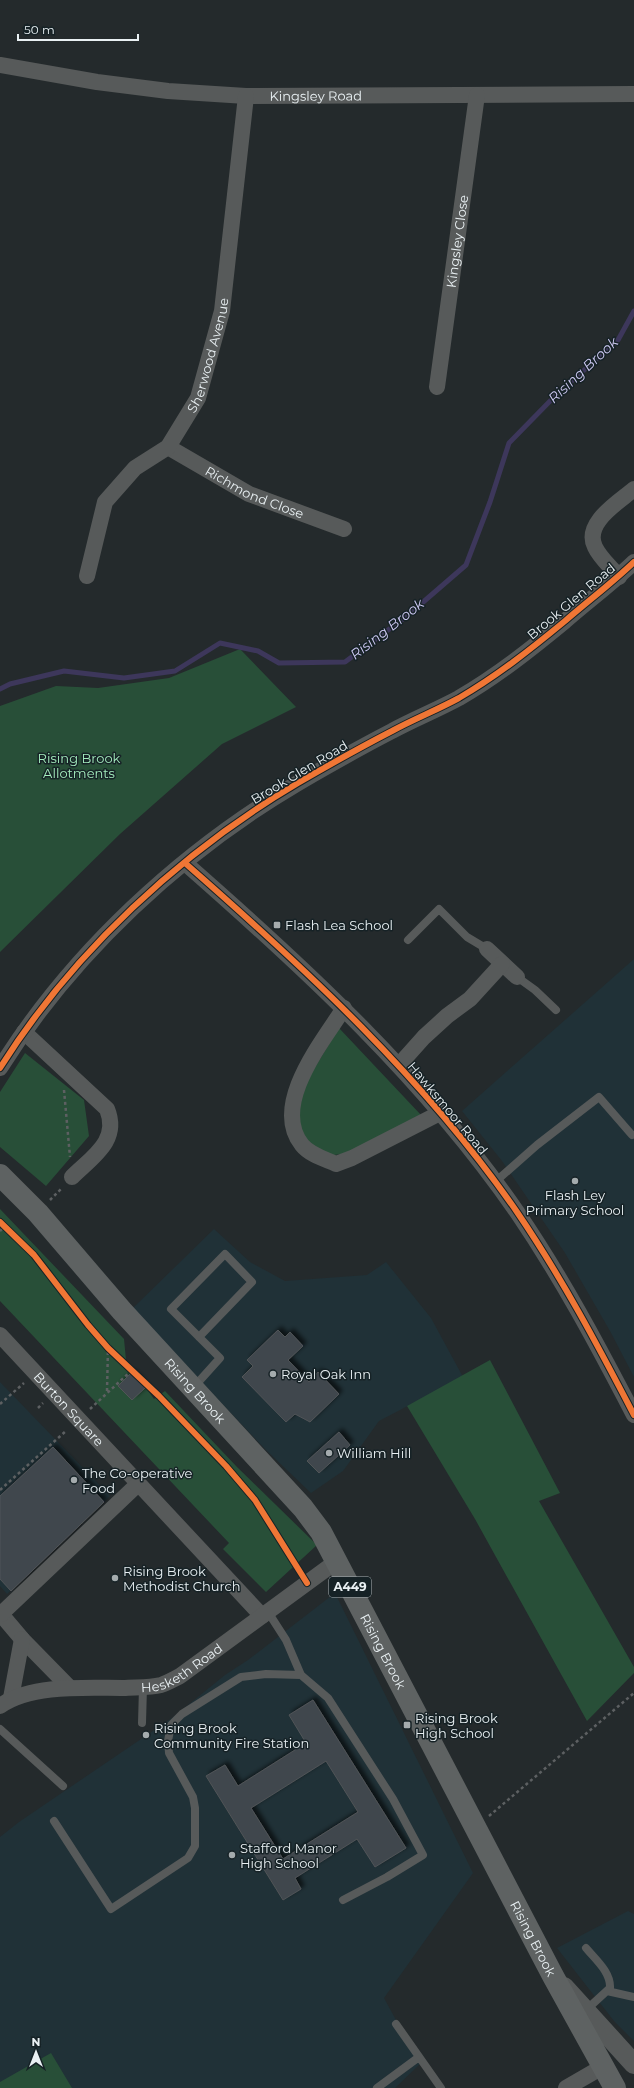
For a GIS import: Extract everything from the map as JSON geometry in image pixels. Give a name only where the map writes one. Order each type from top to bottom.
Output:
[{"type":"highway","name":"Rising Brook","points":[[0,1175],[38,1213],[122,1311],[192,1389],[303,1508],[321,1532],[553,1976],[615,2088]]},
{"type":"street","name":"Kingsley Road","points":[[0,65],[97,82],[152,89],[246,96],[634,94]]},
{"type":"street","name":"Kingsley Close","points":[[437,387],[477,95]]},
{"type":"street","name":"Sherwood Avenue","points":[[87,576],[105,502],[135,468],[168,447],[198,398],[222,311],[246,96]]},
{"type":"street","name":"Richmond Close","points":[[168,447],[249,494],[344,529]]},
{"type":"street","name":"Brook Glen Road","points":[[619,577],[594,547],[592,534],[598,521],[634,489]]},
{"type":"street","name":"Brook Glen Road","points":[[0,1068],[24,1032],[58,989],[109,932],[185,863],[251,813],[298,783],[392,731],[458,698],[510,666],[619,577],[634,562]]},
{"type":"street","name":"Hawksmoor Road","points":[[185,863],[247,917],[344,1008],[399,1065],[440,1114],[495,1182],[540,1246],[573,1300],[634,1415]]},
{"type":"street","points":[[487,949],[517,978]]},
{"type":"street","points":[[399,1065],[436,1026],[470,999],[502,964]]},
{"type":"street","points":[[344,1008],[310,1062],[298,1086],[292,1110],[294,1130],[302,1145],[315,1155],[336,1164],[352,1158],[440,1114]]},
{"type":"street","points":[[24,1032],[107,1109],[110,1118],[112,1128],[110,1137],[72,1177]]},
{"type":"street","name":"Burton Square","points":[[0,1335],[138,1484],[265,1614]]},
{"type":"street","points":[[70,1688],[22,1639],[1,1613],[138,1484]]},
{"type":"street","name":"Hesketh Road","points":[[6,1702],[40,1692],[70,1688],[143,1687],[161,1685],[180,1676],[337,1561]]},
{"type":"street","points":[[6,1702],[22,1639]]},
{"type":"street","points":[[553,1976],[586,2010],[634,2064]]},
{"type":"street","points":[[566,2088],[604,2066]]},
{"type":"lane","points":[[408,940],[439,908],[467,937],[487,949]]},
{"type":"lane","points":[[517,978],[535,990],[556,1010]]},
{"type":"lane","points":[[495,1182],[537,1145],[599,1097],[632,1135]]},
{"type":"lane","points":[[192,1389],[220,1358],[199,1337],[171,1309],[225,1254],[252,1282],[199,1337]]},
{"type":"lane","points":[[265,1614],[286,1640],[301,1675],[328,1698],[332,1704],[393,1799],[423,1854],[387,1878],[344,1900]]},
{"type":"lane","points":[[54,1821],[110,1909],[116,1906],[188,1858],[195,1846],[194,1797],[168,1753],[168,1741],[171,1725],[182,1714],[241,1677],[266,1674],[301,1675]]},
{"type":"lane","points":[[142,1723],[143,1687]]},
{"type":"lane","points":[[0,1729],[63,1786]]},
{"type":"lane","points":[[586,1948],[608,1975],[610,1981],[610,1988],[586,2010]]},
{"type":"lane","points":[[607,1991],[634,1997]]},
{"type":"lane","points":[[396,2024],[440,2088]]},
{"type":"lane","points":[[377,2088],[419,2057]]},
{"type":"path","points":[[38,1213],[72,1177],[62,1066]]},
{"type":"path","points":[[1,1227],[9,1231]]},
{"type":"path","points":[[103,1342],[117,1357]]},
{"type":"path","points":[[107,1392],[108,1348]]},
{"type":"path","points":[[0,1490],[78,1420],[107,1392],[128,1368],[136,1376]]},
{"type":"path","points":[[0,1404],[35,1374]]},
{"type":"path","points":[[475,1828],[634,1693]]},
{"type":"shaded area","name":"Flash Ley Primary School","points":[[634,959],[634,1377],[610,1331],[565,1253],[502,1161],[462,1111]]},
{"type":"shaded area","points":[[214,1229],[250,1262],[285,1281],[367,1275],[386,1262],[431,1318],[463,1377],[379,1421],[343,1471],[311,1493],[265,1449],[132,1309]]},
{"type":"shaded area","points":[[0,1382],[110,1496],[7,1594],[0,1586]]},
{"type":"shaded area","name":"Stafford Manor High School","points":[[335,1593],[473,1873],[384,1998],[420,2064],[395,2088],[0,2088],[0,1837],[19,1822],[172,1718],[225,1675],[248,1660]]},
{"type":"shaded area","points":[[628,1911],[634,1914],[634,2041],[614,2021],[557,1948]]},
{"type":"green space","name":"Rising Brook Allotments","points":[[240,649],[296,707],[222,744],[120,834],[0,952],[0,706],[56,686],[98,688],[169,678]]},
{"type":"green space","points":[[339,1028],[421,1115],[355,1152],[327,1156],[306,1144],[295,1121],[301,1090]]},
{"type":"green space","points":[[25,1053],[84,1100],[89,1136],[46,1186],[0,1147],[0,1092]]},
{"type":"green space","points":[[0,1209],[124,1339],[126,1360],[154,1399],[165,1391],[237,1467],[317,1545],[266,1592],[223,1549],[229,1543],[0,1301]]},
{"type":"green space","points":[[490,1360],[560,1493],[539,1501],[634,1667],[634,1673],[587,1721],[475,1519],[407,1406]]},
{"type":"green space","points":[[51,2053],[72,2088],[0,2088],[0,2082]]},
{"type":"building","name":"Royal Oak Inn","points":[[278,1330],[285,1337],[290,1332],[303,1346],[288,1360],[309,1382],[318,1372],[339,1394],[310,1422],[295,1414],[286,1422],[242,1377],[253,1366],[247,1360]]},
{"type":"building","points":[[131,1373],[145,1388],[132,1400],[118,1386]]},
{"type":"building","name":"William Hill","points":[[339,1432],[350,1445],[319,1473],[307,1461]]},
{"type":"building","points":[[53,1447],[104,1502],[11,1591],[0,1579],[0,1496]]},
{"type":"building","name":"Stafford Manor High School","points":[[313,1700],[406,1848],[375,1867],[357,1839],[295,1878],[301,1889],[283,1900],[206,1776],[225,1765],[238,1786],[306,1743],[289,1715]],"holes":[[[326,1761],[358,1812],[283,1859],[251,1808]]]},
{"type":"waterway","name":"Rising Brook","points":[[0,689],[10,684],[64,671],[124,678],[175,671],[220,643],[258,651],[279,663],[345,662],[407,616],[466,565],[490,502],[509,443],[555,396],[618,340],[634,311]]},
{"type":"cycle path","points":[[0,1068],[29,1025],[61,984],[96,945],[132,908],[212,840],[255,810],[298,783],[380,737],[459,698],[487,681],[514,662],[609,585],[634,562]]},
{"type":"cycle path","points":[[185,863],[275,944],[362,1027],[443,1116],[481,1163],[517,1212],[549,1262],[634,1415]]},
{"type":"cycle path","points":[[0,1222],[34,1255],[88,1325],[108,1348],[159,1396],[226,1466],[255,1500],[307,1583]]},
{"type":"place","name":"Flash Lea School","points":[[277,925]]},
{"type":"place","name":"Flash Ley Primary School","points":[[575,1181]]},
{"type":"place","name":"Royal Oak Inn","points":[[273,1374]]},
{"type":"place","name":"William Hill","points":[[329,1453]]},
{"type":"place","name":"The Co-operative Food","points":[[74,1480]]},
{"type":"place","name":"Rising Brook Methodist Church","points":[[115,1578]]},
{"type":"place","name":"Rising Brook High School","points":[[407,1725]]},
{"type":"place","name":"Rising Brook Community Fire Station","points":[[146,1735]]},
{"type":"place","name":"Stafford Manor High School","points":[[232,1855]]}]
